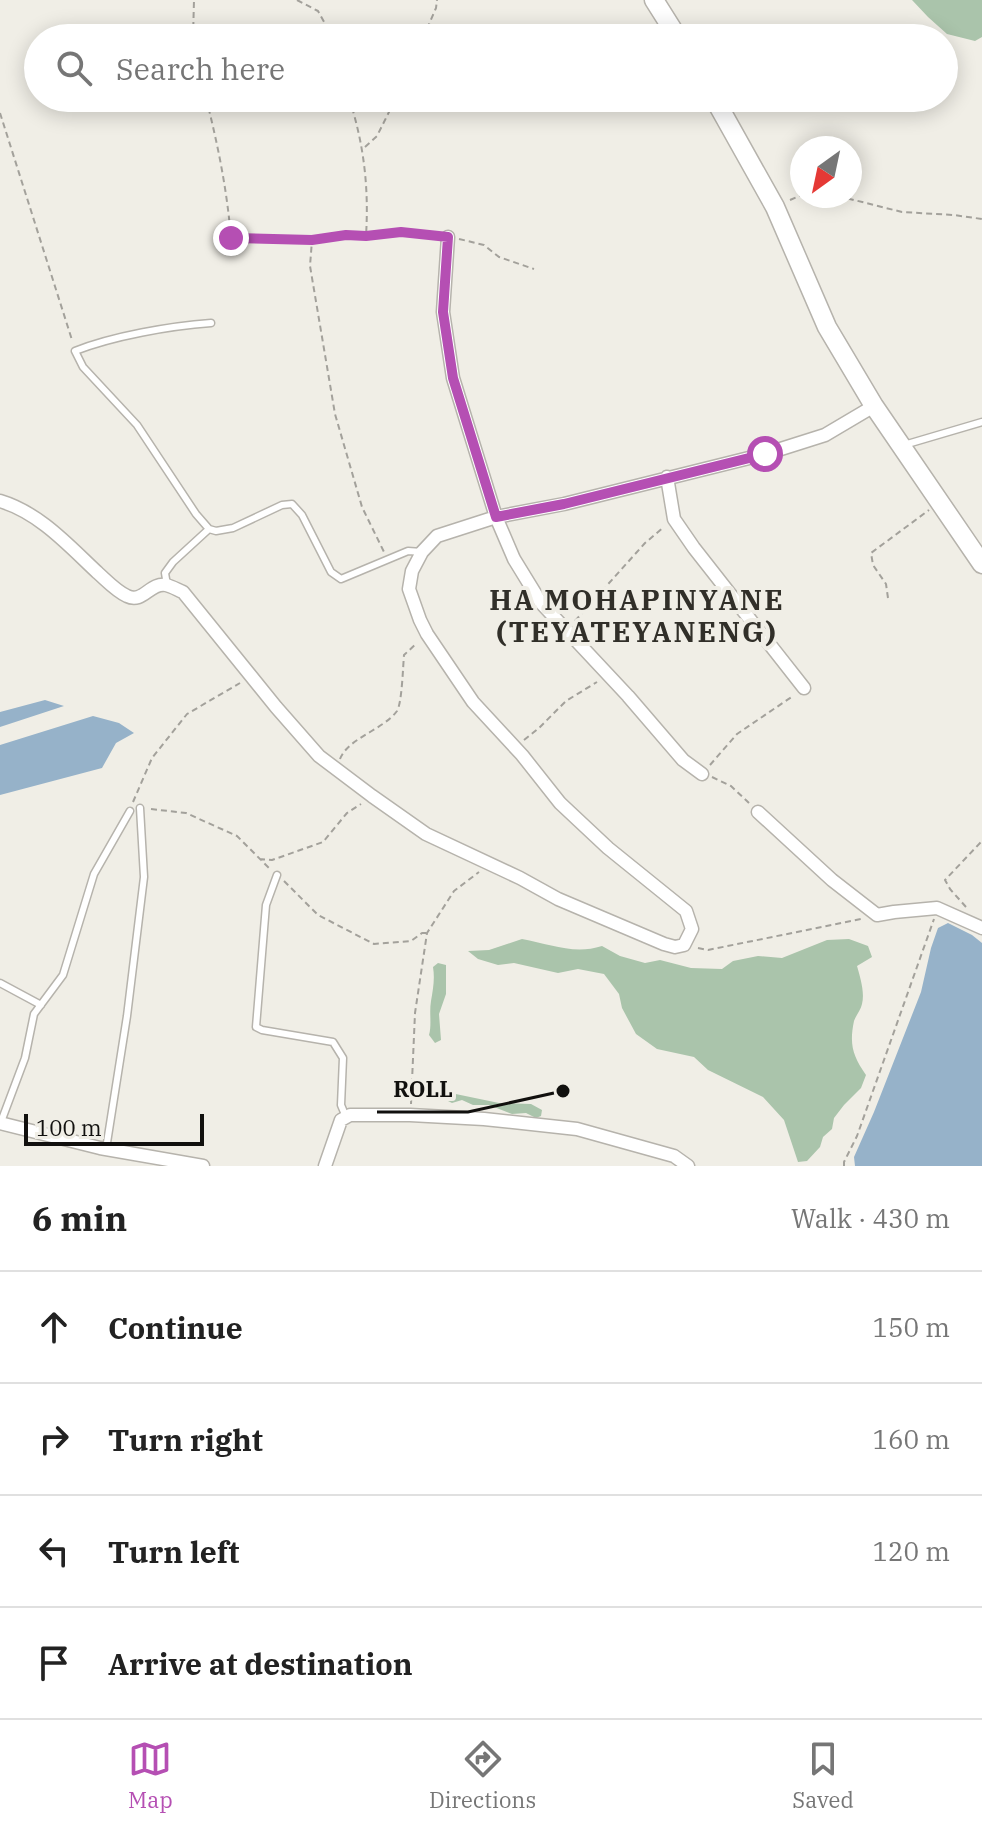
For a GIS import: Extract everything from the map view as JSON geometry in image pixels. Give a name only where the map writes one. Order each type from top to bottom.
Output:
[{"type":"main road","points":[[654,0],[669,24]]},
{"type":"main road","points":[[722,112],[775,207],[827,327],[900,446],[982,564]]},
{"type":"street","points":[[448,237],[443,312],[453,378],[496,517],[514,559],[541,603],[683,760],[702,774]]},
{"type":"street","points":[[0,501],[25,510],[48,527],[130,598],[138,598],[157,585],[167,585],[183,592],[319,756],[426,834],[558,899],[675,947],[684,945],[692,929],[686,911],[608,848],[560,803],[522,755],[473,702],[427,634],[409,589],[412,571],[422,552],[437,536],[496,517],[564,504],[765,454],[825,435],[874,406]]},
{"type":"street","points":[[667,477],[674,519],[804,688]]},
{"type":"street","points":[[758,812],[832,880],[877,915],[937,908],[982,928]]},
{"type":"street","points":[[325,1166],[341,1120],[346,1117],[410,1115],[577,1129],[674,1156],[688,1166]]},
{"type":"street","points":[[0,1123],[106,1149],[203,1166]]},
{"type":"lane","points":[[211,323],[121,338],[75,351],[83,367],[137,425],[209,529],[233,528],[282,505],[292,504],[302,515],[331,572],[341,579],[408,551],[422,552]]},
{"type":"lane","points":[[900,446],[982,422]]},
{"type":"lane","points":[[167,585],[165,573],[173,562],[209,529]]},
{"type":"lane","points":[[106,1149],[144,877],[140,808]]},
{"type":"lane","points":[[0,1123],[25,1058],[34,1014],[63,975],[94,874],[130,811]]},
{"type":"lane","points":[[277,875],[266,905],[256,1027],[333,1042],[343,1058],[341,1105],[346,1117]]},
{"type":"lane","points":[[0,983],[41,1005]]},
{"type":"path","points":[[193,24],[194,0]]},
{"type":"path","points":[[297,0],[318,11],[325,24]]},
{"type":"path","points":[[429,24],[437,0]]},
{"type":"path","points":[[209,112],[222,165],[231,238],[312,240],[401,232],[484,245],[499,257],[534,269]]},
{"type":"path","points":[[353,112],[363,149],[368,204],[366,236]]},
{"type":"path","points":[[363,149],[377,136],[389,112]]},
{"type":"path","points":[[0,113],[75,351]]},
{"type":"path","points":[[862,202],[902,212],[982,219]]},
{"type":"path","points":[[312,240],[310,266],[335,414],[362,507],[388,561]]},
{"type":"path","points":[[888,598],[886,584],[873,565],[871,553],[939,502]]},
{"type":"path","points":[[566,631],[645,543],[674,519]]},
{"type":"path","points":[[336,769],[343,750],[380,727],[399,709],[404,655],[427,634]]},
{"type":"path","points":[[522,755],[522,741],[566,701],[609,675]]},
{"type":"path","points":[[130,811],[152,758],[187,714],[252,677]]},
{"type":"path","points":[[758,812],[731,786],[702,774],[737,734],[804,688]]},
{"type":"path","points":[[259,859],[272,860],[323,842],[347,813],[372,796]]},
{"type":"path","points":[[973,912],[945,880],[982,841]]},
{"type":"path","points":[[410,1115],[415,1013],[427,933],[454,891],[490,864]]},
{"type":"path","points":[[844,1166],[937,908]]},
{"type":"path","points":[[684,945],[708,950],[877,915]]},
{"type":"green space","points":[[912,0],[982,0],[982,37],[975,41],[958,37],[958,24],[936,24]]},
{"type":"green space","points":[[522,939],[572,949],[602,946],[620,956],[645,963],[660,960],[691,968],[722,969],[733,961],[758,956],[782,958],[827,940],[849,939],[868,946],[872,957],[857,966],[863,999],[854,1021],[852,1037],[855,1056],[866,1075],[861,1088],[834,1118],[832,1129],[823,1137],[820,1147],[807,1161],[798,1162],[784,1120],[763,1097],[708,1070],[694,1057],[657,1049],[636,1034],[622,1008],[619,994],[604,974],[578,969],[558,973],[514,963],[498,965],[478,959],[468,951],[489,950]]},
{"type":"green space","points":[[438,963],[446,965],[446,994],[439,1014],[441,1040],[435,1043],[429,1035],[430,1005],[433,967]]},
{"type":"green space","points":[[446,1092],[499,1103],[531,1104],[542,1110],[541,1116],[512,1114],[489,1105],[473,1105],[462,1100],[452,1103],[442,1098]]},
{"type":"water","points":[[45,700],[64,706],[0,727],[0,712]]},
{"type":"water","points":[[93,716],[119,723],[134,733],[116,743],[102,768],[0,795],[0,745]]},
{"type":"water","points":[[948,923],[982,943],[982,1166],[855,1166],[854,1157],[921,992],[938,928]]},
{"type":"place","name":"ROLL","points":[[563,1091]]},
{"type":"district","name":"HA MOHAPINYANE (TEYATEYANENG)","points":[[637,616]]},
{"type":"route","points":[[231,238],[312,240],[401,232],[448,237],[443,312],[453,378],[496,517],[564,504],[765,454]]}]
